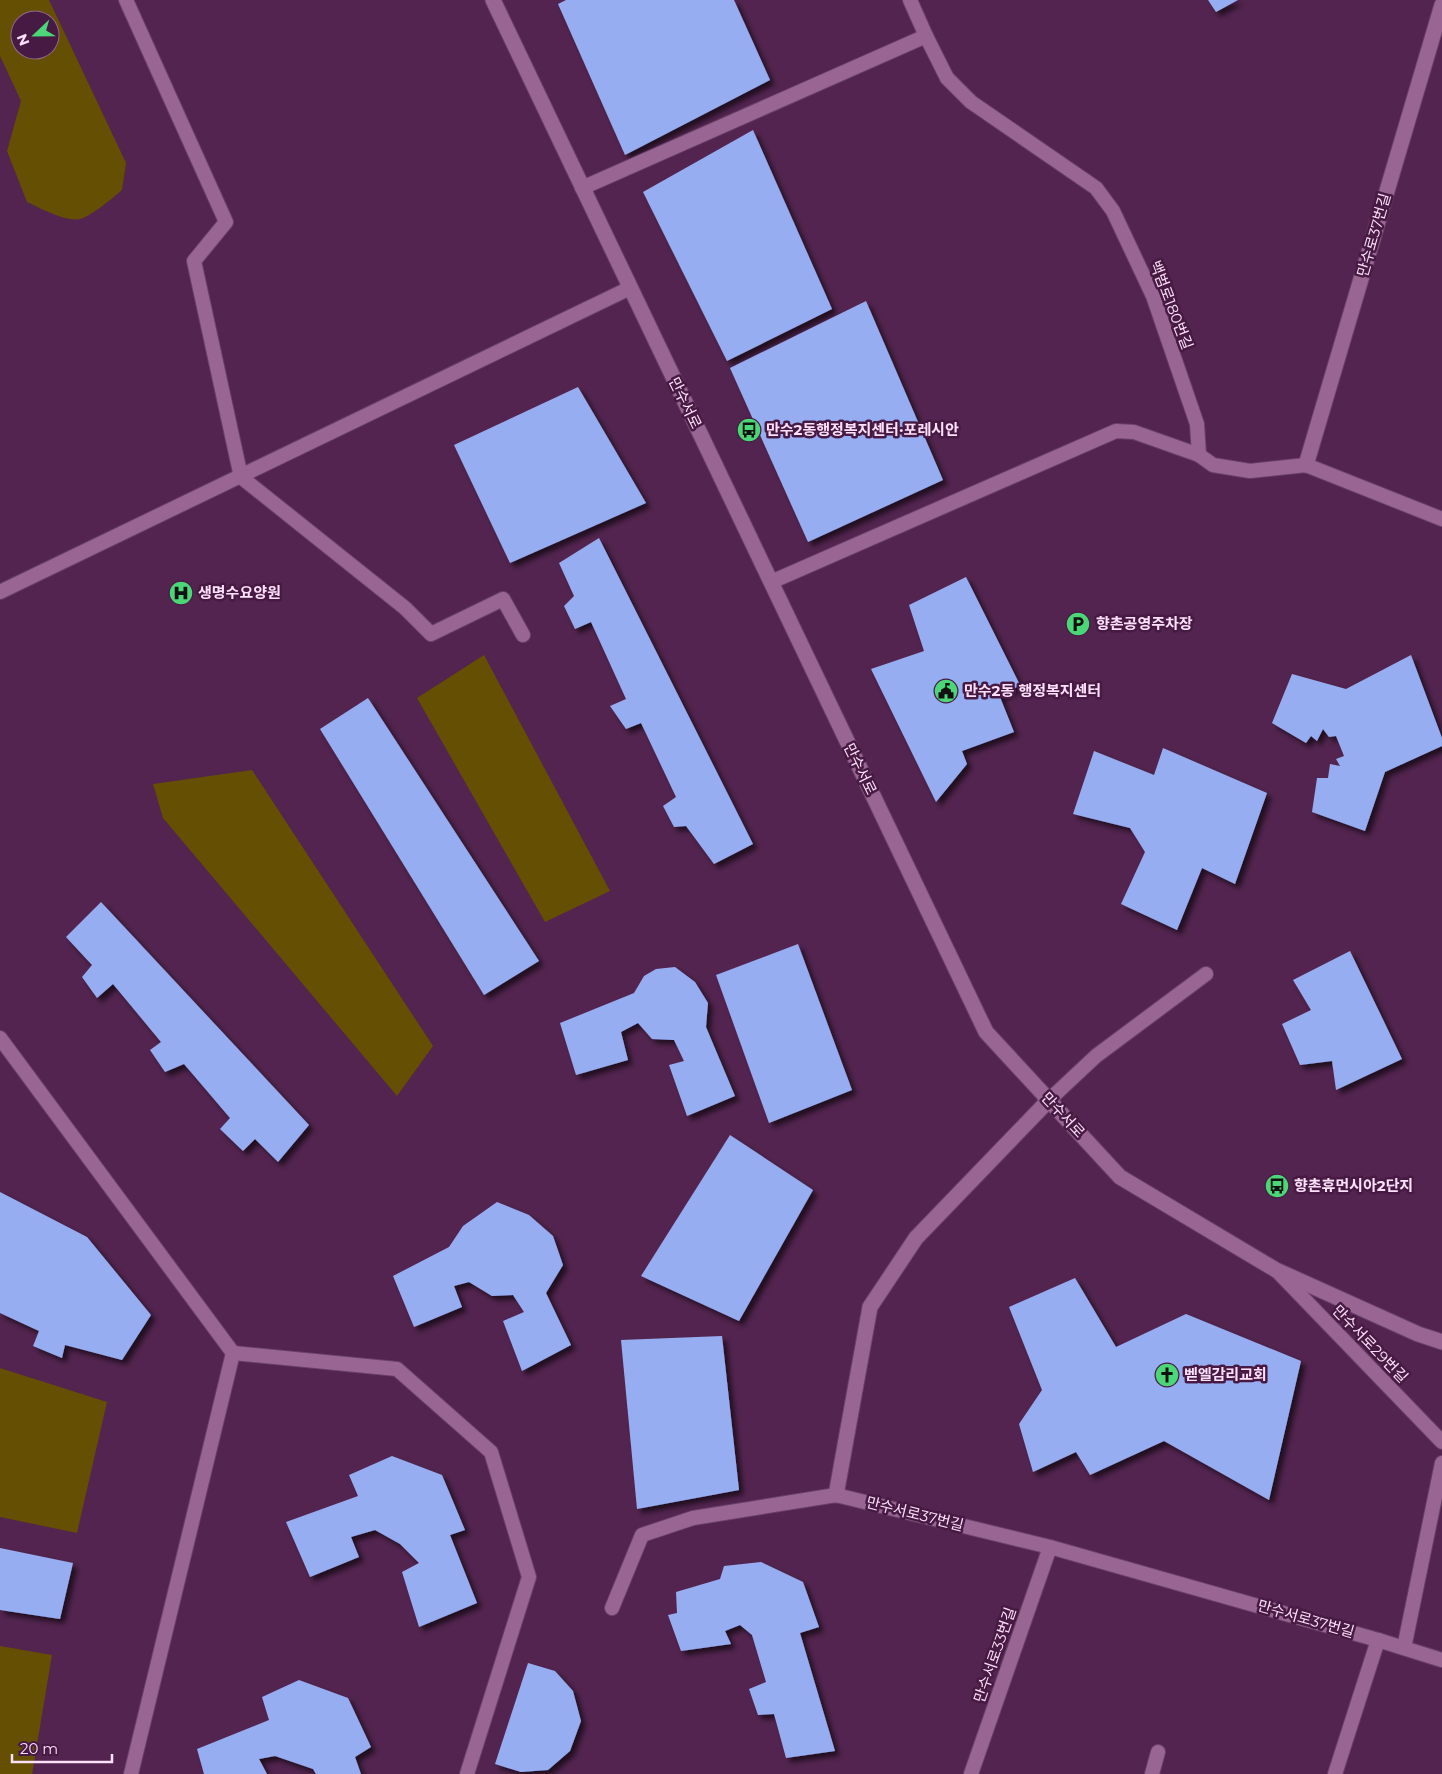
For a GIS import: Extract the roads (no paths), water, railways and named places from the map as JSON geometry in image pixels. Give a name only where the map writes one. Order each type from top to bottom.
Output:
[{"type":"street","name":"만수서로","points":[[493,0],[986,1032],[1120,1176],[1276,1270],[1418,1334],[1442,1342]]},
{"type":"street","name":"만수로37번길","points":[[1306,465],[1442,9]]},
{"type":"street","points":[[836,1495],[870,1307],[916,1238],[1049,1100]]},
{"type":"lane","points":[[126,0],[226,222],[194,261],[240,477],[405,608],[431,634],[503,599],[523,635]]},
{"type":"lane","name":"백범로180번길","points":[[910,0],[947,78],[971,102],[1096,188],[1113,211],[1152,296],[1196,424],[1199,455]]},
{"type":"lane","points":[[582,188],[926,36]]},
{"type":"lane","points":[[0,592],[630,288]]},
{"type":"lane","points":[[771,582],[1116,431],[1134,432],[1199,455],[1213,465],[1250,471],[1306,465],[1442,519]]},
{"type":"lane","points":[[1049,1100],[1096,1056],[1206,974]]},
{"type":"lane","points":[[0,1038],[233,1353],[398,1369],[491,1452],[529,1577],[467,1774]]},
{"type":"lane","name":"만수서로29번길","points":[[1276,1270],[1442,1442]]},
{"type":"lane","points":[[131,1774],[233,1353]]},
{"type":"lane","points":[[1404,1648],[1442,1464]]},
{"type":"lane","points":[[612,1608],[642,1535],[693,1518],[836,1495]]},
{"type":"lane","name":"만수서로37번길","points":[[836,1495],[1050,1547],[1442,1660]]},
{"type":"lane","name":"만수서로33번길","points":[[971,1774],[1050,1547]]},
{"type":"lane","points":[[1336,1774],[1378,1640]]},
{"type":"lane","points":[[1152,1774],[1158,1752]]},
{"type":"place","name":"만수2동행정복지센터·포레시안","points":[[749,430]]},
{"type":"place","name":"생명수요양원","points":[[181,593]]},
{"type":"place","name":"향촌공영주차장","points":[[1078,624]]},
{"type":"place","name":"만수2동 행정복지센터","points":[[946,691]]},
{"type":"place","name":"향촌휴먼시아2단지","points":[[1277,1186]]},
{"type":"place","name":"벧엘감리교회","points":[[1167,1375]]}]
